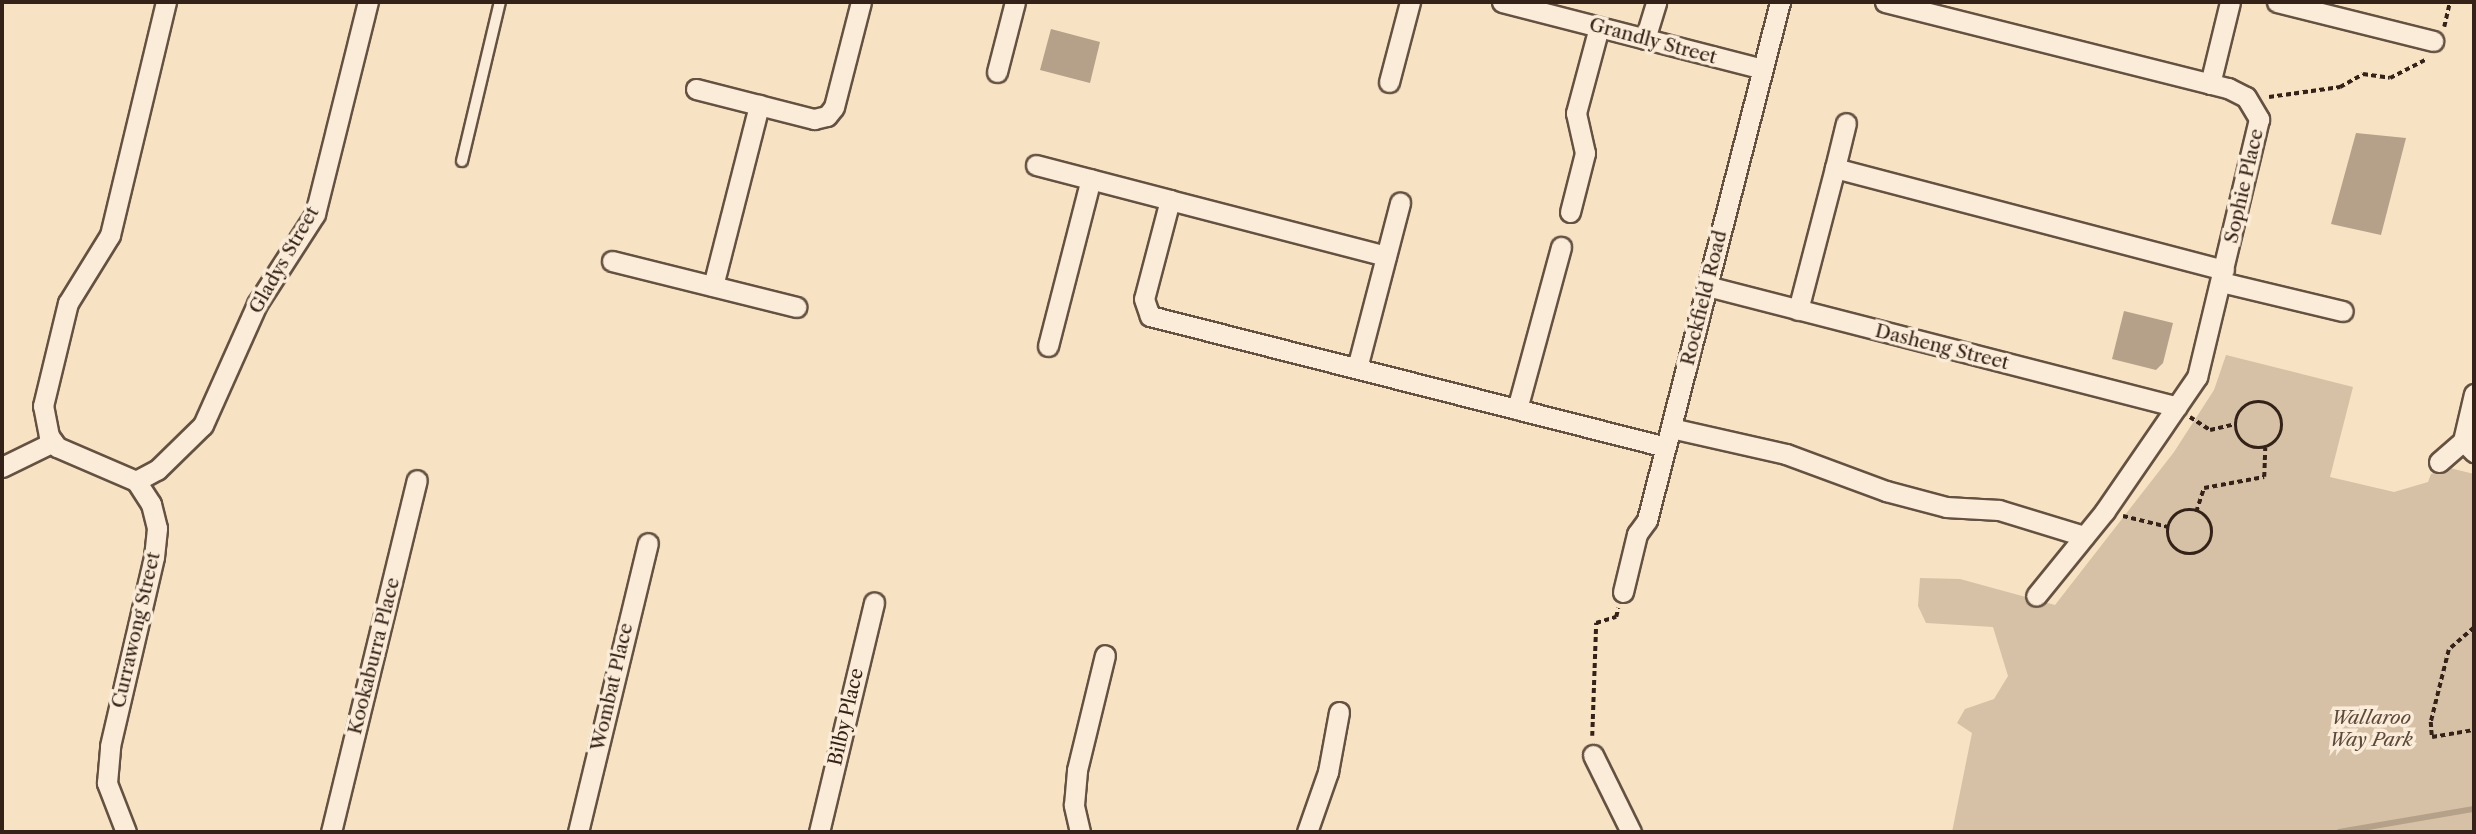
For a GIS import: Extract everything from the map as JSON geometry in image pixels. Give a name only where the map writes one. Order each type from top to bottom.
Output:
[{"type":"street","points":[[136,481],[70,454],[53,442],[43,406],[68,303],[110,235],[166,2]]},
{"type":"street","name":"Gladys Street","points":[[136,481],[157,470],[203,425],[257,304],[315,214],[368,2]]},
{"type":"street","points":[[696,89],[814,119],[827,116],[834,107],[861,2]]},
{"type":"street","points":[[997,72],[1015,2]]},
{"type":"street","points":[[1389,82],[1410,2]]},
{"type":"street","name":"Grandly Street","points":[[1502,2],[1763,69]]},
{"type":"street","points":[[1645,39],[1656,2]]},
{"type":"street","name":"Rockfield Road","points":[[1623,592],[1668,438],[1780,2]]},
{"type":"street","name":"Sophie Place","points":[[1885,2],[1920,6],[2210,83],[2246,97],[2251,104],[2259,131],[2197,377],[2105,511],[2036,596]]},
{"type":"street","points":[[2210,83],[2230,2]]},
{"type":"street","points":[[2277,2],[2437,45]]},
{"type":"street","points":[[1570,212],[1585,153],[1576,113],[1599,27]]},
{"type":"street","points":[[713,286],[759,105]]},
{"type":"street","points":[[1798,310],[1846,123]]},
{"type":"street","points":[[1037,165],[1386,256]]},
{"type":"street","points":[[1835,168],[2343,311]]},
{"type":"street","points":[[1048,346],[1091,179]]},
{"type":"street","points":[[1170,200],[1144,299],[1150,316],[1517,409],[1668,438],[1786,454],[1886,491],[1946,508],[1999,510],[2084,536]]},
{"type":"street","points":[[1357,368],[1400,203]]},
{"type":"street","points":[[1517,409],[1561,247]]},
{"type":"street","points":[[612,261],[796,307]]},
{"type":"street","name":"Dasheng Street","points":[[1707,286],[2177,407]]},
{"type":"street","points":[[2439,462],[2469,446],[2474,394]]},
{"type":"street","points":[[2,467],[53,442]]},
{"type":"street","name":"Kookaburra Place","points":[[331,832],[417,480]]},
{"type":"street","name":"Currawong Street","points":[[126,832],[107,783],[110,746],[154,557],[157,528],[151,505],[136,481]]},
{"type":"street","name":"Wombat Place","points":[[578,832],[648,543]]},
{"type":"street","name":"Bilby Place","points":[[820,832],[874,603]]},
{"type":"street","points":[[1080,832],[1074,805],[1077,771],[1105,655]]},
{"type":"street","points":[[1307,832],[1328,772],[1339,712]]},
{"type":"street","points":[[1593,755],[1631,832]]},
{"type":"lane","points":[[462,161],[500,2]]},
{"type":"path","points":[[2251,104],[2263,98],[2340,87],[2363,74],[2390,78],[2437,45],[2450,2]]},
{"type":"path","points":[[2254,402],[2268,403],[2277,410],[2282,425],[2280,435],[2264,447],[2242,441],[2236,424],[2242,409],[2254,402]]},
{"type":"path","points":[[2177,407],[2210,430],[2236,424]]},
{"type":"path","points":[[2196,512],[2204,488],[2264,477],[2264,447]]},
{"type":"path","points":[[2105,511],[2168,527]]},
{"type":"path","points":[[2183,512],[2196,512],[2211,526],[2205,548],[2181,553],[2169,540],[2168,527],[2183,512]]},
{"type":"path","points":[[1593,755],[1596,623],[1616,617],[1623,592]]},
{"type":"path","points":[[2474,628],[2449,650],[2431,722],[2432,737],[2474,730]]},
{"type":"green space","name":"Wallaroo Way Park","points":[[2226,355],[2353,387],[2330,477],[2394,492],[2428,482],[2431,474],[2450,468],[2474,474],[2474,832],[1952,832],[1972,733],[1957,723],[1965,709],[1994,699],[2008,676],[1993,627],[1926,623],[1918,606],[1920,578],[1960,579],[2055,605],[2174,452],[2214,390]]},
{"type":"shaded area","points":[[1051,29],[1100,42],[1090,83],[1040,70]]},
{"type":"shaded area","points":[[2356,133],[2406,138],[2381,235],[2331,224]]},
{"type":"shaded area","points":[[2124,311],[2173,323],[2163,363],[2156,370],[2112,359]]},
{"type":"waterway","points":[[2339,832],[2474,809]]}]
